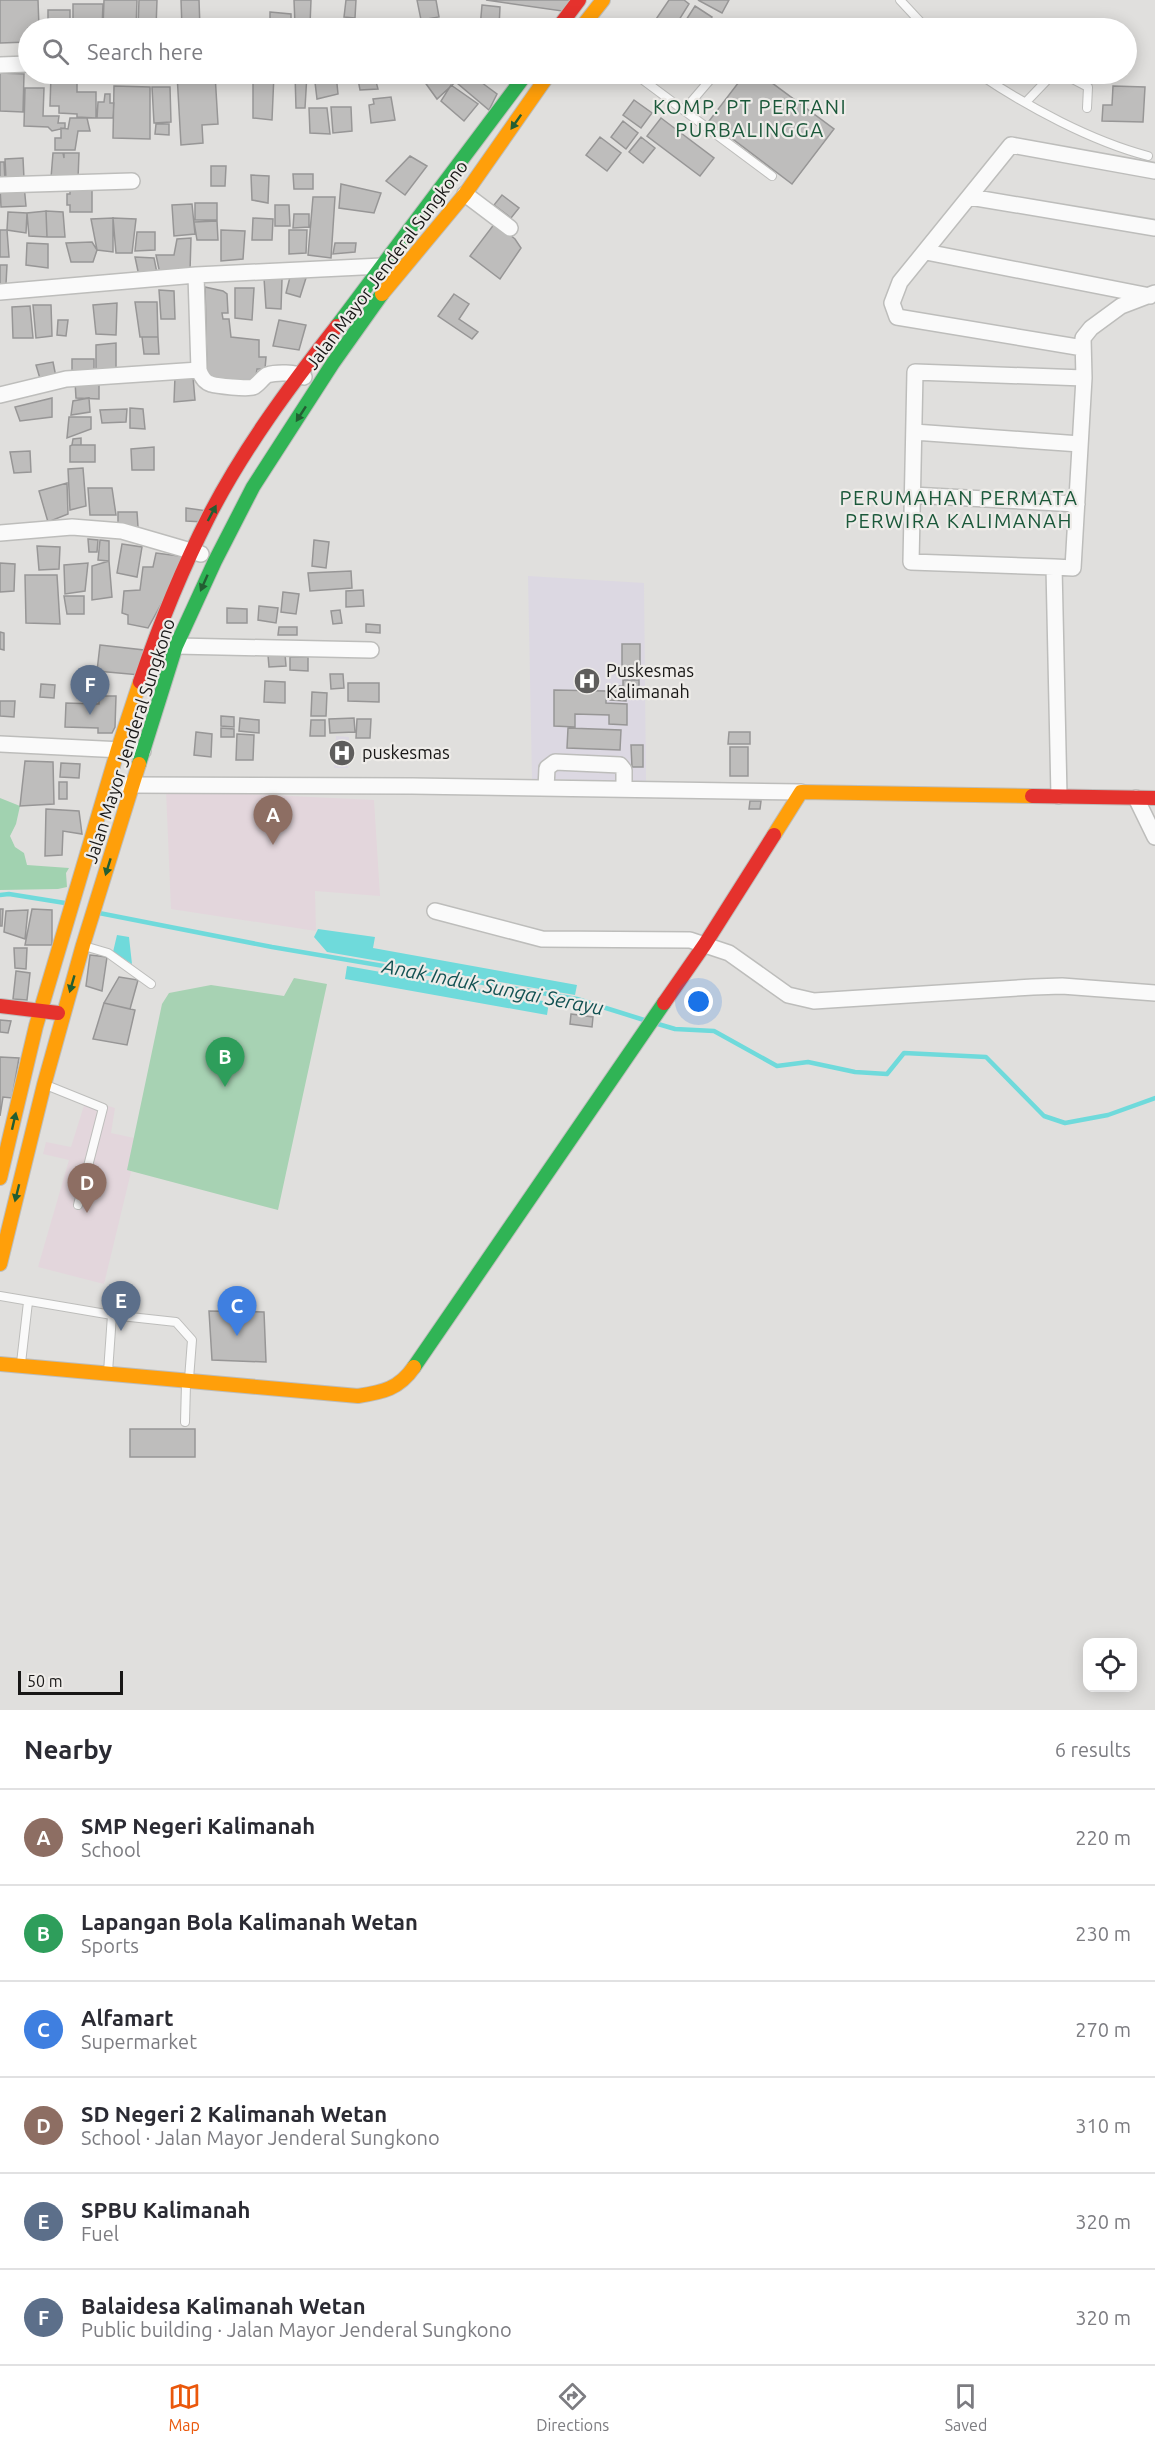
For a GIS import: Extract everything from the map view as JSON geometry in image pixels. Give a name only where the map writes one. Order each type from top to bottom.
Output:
[{"type":"main road","points":[[566,18],[579,0]]},
{"type":"main road","points":[[589,18],[603,0]]},
{"type":"main road","name":"Jalan Mayor Jenderal Sungkono","points":[[0,1178],[2,1159],[40,1010],[118,749],[158,630],[209,516],[264,424],[518,84]]},
{"type":"main road","name":"Jalan Mayor Jenderal Sungkono","points":[[0,1264],[44,1085],[83,945],[176,646],[214,561],[253,487],[318,387],[398,276],[465,194],[542,84]]},
{"type":"main road","points":[[0,1364],[358,1396],[387,1391],[407,1377],[705,944],[801,792],[1155,798]]},
{"type":"main road","points":[[0,1006],[63,1014]]},
{"type":"street","points":[[0,65],[18,64]]},
{"type":"street","points":[[1083,348],[897,317],[892,303],[900,282],[1011,145],[1155,171]]},
{"type":"street","points":[[0,185],[132,181]]},
{"type":"street","points":[[465,194],[510,228]]},
{"type":"street","points":[[970,197],[1155,228]]},
{"type":"street","points":[[926,252],[1152,294]]},
{"type":"street","points":[[0,292],[196,275],[382,266],[398,276]]},
{"type":"street","points":[[196,275],[199,370],[205,381],[211,384],[248,388],[255,386],[269,375],[300,374],[318,387]]},
{"type":"street","points":[[1084,378],[915,372],[911,562],[1073,568],[1084,378],[1083,338],[1091,328],[1121,306],[1152,294]]},
{"type":"street","points":[[0,395],[66,379],[199,370]]},
{"type":"street","points":[[914,432],[1080,444]]},
{"type":"street","points":[[912,495],[1077,504]]},
{"type":"street","points":[[0,533],[72,527],[122,531],[194,551],[214,561]]},
{"type":"street","points":[[1054,567],[1059,796]]},
{"type":"street","points":[[176,646],[371,650]]},
{"type":"street","points":[[0,744],[143,751]]},
{"type":"street","points":[[546,789],[547,768],[555,762],[620,765],[624,770],[624,789]]},
{"type":"street","points":[[108,783],[801,792]]},
{"type":"street","points":[[1136,798],[1155,837]]},
{"type":"street","points":[[435,911],[542,939],[690,940],[729,953],[788,995],[814,1002],[1043,987],[1155,993]]},
{"type":"street","points":[[2,1159],[25,1162]]},
{"type":"lane","points":[[900,0],[917,18]]},
{"type":"lane","points":[[649,84],[772,176]]},
{"type":"lane","points":[[685,109],[706,84]]},
{"type":"lane","points":[[996,84],[1113,146],[1148,156]]},
{"type":"lane","points":[[1026,102],[1043,84]]},
{"type":"lane","points":[[1082,84],[1088,87],[1087,108]]},
{"type":"lane","points":[[83,945],[108,953],[151,984]]},
{"type":"lane","points":[[44,1085],[103,1108],[78,1205]]},
{"type":"lane","points":[[0,1296],[112,1315],[176,1322],[192,1340],[185,1422]]},
{"type":"lane","points":[[20,1367],[28,1302]]},
{"type":"lane","points":[[108,1373],[112,1315]]},
{"type":"shaded area","name":"Puskesmas Kalimanah","points":[[528,576],[644,583],[646,781],[532,779]]},
{"type":"shaded area","name":"puskesmas","points":[[336,736],[349,737],[348,768],[334,768]]},
{"type":"shaded area","points":[[166,790],[374,800],[380,896],[315,891],[316,931],[171,909]]},
{"type":"shaded area","points":[[86,1099],[115,1108],[111,1133],[139,1139],[104,1284],[38,1267],[69,1160],[43,1154],[46,1142],[71,1147]]},
{"type":"green space","points":[[0,798],[20,806],[16,824],[10,836],[15,847],[24,853],[27,865],[69,868],[66,873],[67,887],[0,890]]},
{"type":"green space","points":[[294,978],[327,984],[278,1210],[127,1170],[162,1004],[169,993],[211,985],[284,996]]},
{"type":"water","points":[[318,929],[375,937],[373,948],[577,985],[575,995],[327,952],[314,937]]},
{"type":"water","points":[[117,935],[129,937],[132,964],[113,952]]},
{"type":"water","points":[[347,966],[549,1002],[547,1015],[345,979]]},
{"type":"building","points":[[0,0],[38,0],[39,18],[18,18],[18,42],[0,43]]},
{"type":"building","points":[[104,0],[137,0],[136,18],[103,18]]},
{"type":"building","points":[[139,0],[157,0],[156,18],[138,18]]},
{"type":"building","points":[[181,0],[199,0],[200,18],[182,18]]},
{"type":"building","points":[[294,0],[311,0],[310,18],[295,18]]},
{"type":"building","points":[[346,0],[356,0],[355,18],[344,17]]},
{"type":"building","points":[[417,0],[436,0],[439,17],[421,18]]},
{"type":"building","points":[[486,0],[571,0],[569,12]]},
{"type":"building","points":[[669,0],[684,0],[689,4],[680,18],[657,18]]},
{"type":"building","points":[[698,0],[729,0],[722,13]]},
{"type":"building","points":[[73,4],[103,4],[102,18],[73,18]]},
{"type":"building","points":[[482,5],[500,7],[499,18],[481,18]]},
{"type":"building","points":[[695,6],[712,17],[711,18],[687,18]]},
{"type":"building","points":[[48,10],[70,10],[70,18],[48,18]]},
{"type":"building","points":[[270,12],[291,14],[291,18],[270,18]]},
{"type":"building","points":[[0,73],[18,74],[18,84],[24,84],[23,112],[0,111]]},
{"type":"building","points":[[51,84],[77,84],[77,92],[96,92],[96,118],[59,113],[59,106],[50,106]]},
{"type":"building","points":[[178,84],[216,84],[218,124],[202,125],[203,143],[181,145]]},
{"type":"building","points":[[253,84],[274,84],[272,120],[253,118]]},
{"type":"building","points":[[295,84],[306,84],[305,108],[296,108]]},
{"type":"building","points":[[315,84],[337,84],[338,94],[317,99]]},
{"type":"building","points":[[359,84],[377,84],[378,89],[360,90]]},
{"type":"building","points":[[426,84],[453,84],[437,99]]},
{"type":"building","points":[[458,84],[484,84],[497,94],[489,110]]},
{"type":"building","points":[[737,84],[773,84],[834,129],[792,184],[709,121]]},
{"type":"building","points":[[451,85],[478,104],[464,121],[441,101]]},
{"type":"building","points":[[114,86],[150,87],[150,139],[113,138]]},
{"type":"building","points":[[1113,86],[1145,87],[1143,122],[1102,121],[1103,105],[1112,105]]},
{"type":"building","points":[[152,87],[170,87],[171,122],[154,123]]},
{"type":"building","points":[[25,88],[44,88],[43,116],[59,116],[58,123],[65,123],[65,128],[52,131],[48,127],[24,126]]},
{"type":"building","points":[[105,94],[110,94],[110,103],[114,103],[113,118],[97,118],[98,102],[104,102]]},
{"type":"building","points":[[391,97],[395,120],[371,123],[369,105],[374,104],[373,99]]},
{"type":"building","points":[[634,100],[652,113],[641,128],[623,115]]},
{"type":"building","points":[[331,107],[351,107],[352,131],[333,133]]},
{"type":"building","points":[[309,108],[327,108],[330,134],[310,133]]},
{"type":"building","points":[[70,118],[87,118],[90,131],[78,131],[75,150],[55,150],[55,138],[61,138],[61,128],[68,129]]},
{"type":"building","points":[[661,118],[714,158],[700,176],[647,136]]},
{"type":"building","points":[[623,121],[638,133],[626,149],[611,137]]},
{"type":"building","points":[[156,124],[169,124],[169,135],[155,134]]},
{"type":"building","points":[[600,137],[621,153],[607,171],[586,155]]},
{"type":"building","points":[[641,137],[655,148],[643,163],[629,152]]},
{"type":"building","points":[[53,153],[63,153],[64,158],[64,153],[79,153],[78,179],[51,178]]},
{"type":"building","points":[[410,156],[427,166],[405,195],[386,181]]},
{"type":"building","points":[[23,158],[24,179],[6,180],[5,159]]},
{"type":"building","points":[[0,162],[4,162],[5,181],[0,181]]},
{"type":"building","points":[[211,166],[226,166],[225,186],[211,186]]},
{"type":"building","points":[[293,174],[313,174],[313,189],[294,189]]},
{"type":"building","points":[[251,175],[269,176],[268,203],[252,200]]},
{"type":"building","points":[[341,184],[381,193],[374,213],[339,208]]},
{"type":"building","points":[[24,185],[26,206],[1,207],[0,187]]},
{"type":"building","points":[[70,189],[92,189],[92,212],[70,212],[70,205],[67,205],[67,194],[70,194]]},
{"type":"building","points":[[502,195],[519,208],[511,218],[494,205]]},
{"type":"building","points":[[313,197],[335,197],[331,258],[308,255]]},
{"type":"building","points":[[195,203],[217,203],[217,220],[195,220]]},
{"type":"building","points":[[192,204],[195,234],[174,236],[172,205]]},
{"type":"building","points":[[275,205],[289,205],[290,226],[275,226]]},
{"type":"building","points":[[46,211],[47,237],[29,236],[27,213]]},
{"type":"building","points":[[46,211],[63,212],[65,237],[47,237]]},
{"type":"building","points":[[8,212],[27,213],[26,233],[7,230]]},
{"type":"building","points":[[294,214],[309,214],[309,227],[293,228]]},
{"type":"building","points":[[113,218],[113,252],[97,250],[91,219]]},
{"type":"building","points":[[113,218],[136,219],[132,253],[116,253]]},
{"type":"building","points":[[253,218],[273,219],[272,240],[252,240]]},
{"type":"building","points":[[217,221],[218,240],[197,240],[194,222]]},
{"type":"building","points":[[495,223],[515,239],[521,248],[500,279],[470,256]]},
{"type":"building","points":[[0,230],[7,230],[9,257],[0,257]]},
{"type":"building","points":[[221,230],[245,231],[243,259],[221,261]]},
{"type":"building","points":[[289,230],[307,230],[306,253],[289,254]]},
{"type":"building","points":[[137,232],[155,232],[155,250],[135,251]]},
{"type":"building","points":[[191,238],[190,271],[160,274],[156,255],[174,255],[177,239]]},
{"type":"building","points":[[92,242],[97,250],[93,262],[71,262],[66,243]]},
{"type":"building","points":[[27,243],[48,244],[48,268],[26,265]]},
{"type":"building","points":[[335,243],[356,243],[355,252],[333,254]]},
{"type":"building","points":[[135,257],[154,258],[158,278],[139,276]]},
{"type":"building","points":[[0,265],[7,265],[6,284],[0,284]]},
{"type":"building","points":[[290,277],[306,278],[300,297],[286,293]]},
{"type":"building","points":[[264,278],[282,279],[281,309],[266,308]]},
{"type":"building","points":[[205,287],[227,294],[228,313],[222,313],[223,319],[229,319],[231,337],[259,340],[259,357],[266,357],[265,369],[257,369],[255,383],[207,377]]},
{"type":"building","points":[[235,288],[254,288],[252,320],[235,318]]},
{"type":"building","points":[[159,290],[174,291],[175,319],[161,319]]},
{"type":"building","points":[[454,294],[469,304],[459,319],[478,332],[472,339],[438,316]]},
{"type":"building","points":[[135,302],[157,302],[158,337],[140,337]]},
{"type":"building","points":[[117,303],[116,335],[96,334],[93,305]]},
{"type":"building","points":[[33,305],[51,305],[52,336],[36,338]]},
{"type":"building","points":[[30,306],[33,338],[13,338],[12,307]]},
{"type":"building","points":[[58,320],[68,320],[66,336],[57,335]]},
{"type":"building","points":[[279,320],[306,325],[299,350],[273,346]]},
{"type":"building","points":[[142,337],[158,337],[159,354],[144,354]]},
{"type":"building","points":[[116,343],[116,372],[96,373],[96,345]]},
{"type":"building","points":[[72,359],[94,359],[94,374],[72,374]]},
{"type":"building","points":[[53,362],[56,377],[41,382],[36,365]]},
{"type":"building","points":[[175,376],[193,377],[195,400],[174,402]]},
{"type":"building","points":[[99,380],[99,399],[76,398],[75,381]]},
{"type":"building","points":[[52,398],[52,417],[20,421],[15,407]]},
{"type":"building","points":[[89,398],[90,412],[71,415],[73,401]]},
{"type":"building","points":[[130,408],[143,409],[145,429],[130,428]]},
{"type":"building","points":[[127,409],[126,422],[102,423],[100,410]]},
{"type":"building","points":[[69,417],[91,417],[91,429],[67,438]]},
{"type":"building","points":[[81,438],[81,445],[72,445],[73,439]]},
{"type":"building","points":[[95,445],[95,462],[70,462],[70,446]]},
{"type":"building","points":[[154,447],[154,470],[132,470],[131,449]]},
{"type":"building","points":[[30,451],[31,472],[14,473],[10,452]]},
{"type":"building","points":[[83,468],[86,506],[70,510],[68,469]]},
{"type":"building","points":[[67,483],[68,514],[48,522],[39,491]]},
{"type":"building","points":[[88,488],[112,488],[116,515],[90,515]]},
{"type":"building","points":[[186,508],[208,511],[204,522],[186,521]]},
{"type":"building","points":[[118,512],[137,512],[138,527],[118,527]]},
{"type":"building","points":[[88,539],[98,540],[97,552],[89,552]]},
{"type":"building","points":[[100,540],[109,541],[109,561],[98,560]]},
{"type":"building","points":[[314,540],[329,542],[326,568],[312,566]]},
{"type":"building","points":[[122,544],[142,547],[137,577],[117,573]]},
{"type":"building","points":[[37,546],[60,547],[59,569],[39,570]]},
{"type":"building","points":[[156,553],[187,557],[148,628],[128,624],[128,615],[122,613],[124,591],[140,590],[143,567],[153,567]]},
{"type":"building","points":[[109,561],[112,597],[92,600],[92,566]]},
{"type":"building","points":[[0,563],[15,564],[14,591],[0,592]]},
{"type":"building","points":[[88,563],[85,591],[65,594],[64,565]]},
{"type":"building","points":[[351,571],[352,588],[310,591],[308,573]]},
{"type":"building","points":[[25,575],[57,575],[60,624],[26,623]]},
{"type":"building","points":[[363,590],[364,606],[346,607],[346,591]]},
{"type":"building","points":[[283,592],[299,594],[296,614],[281,612]]},
{"type":"building","points":[[64,596],[84,596],[84,614],[67,614]]},
{"type":"building","points":[[259,606],[278,608],[276,623],[258,620]]},
{"type":"building","points":[[227,608],[247,609],[247,623],[227,623]]},
{"type":"building","points":[[340,610],[342,623],[333,624],[331,611]]},
{"type":"building","points":[[366,624],[380,625],[380,633],[366,632]]},
{"type":"building","points":[[279,627],[297,627],[297,635],[278,635]]},
{"type":"building","points":[[0,632],[4,633],[4,650],[0,649]]},
{"type":"building","points":[[622,644],[640,644],[640,674],[622,674]]},
{"type":"building","points":[[100,645],[144,650],[140,675],[97,671]]},
{"type":"building","points":[[285,654],[286,666],[269,667],[268,655]]},
{"type":"building","points":[[290,657],[308,657],[308,671],[290,670]]},
{"type":"building","points":[[330,674],[343,674],[344,688],[331,689]]},
{"type":"building","points":[[623,680],[639,680],[639,690],[626,690],[626,701],[610,700],[608,686],[623,686]]},
{"type":"building","points":[[265,681],[285,682],[285,703],[264,702]]},
{"type":"building","points":[[348,683],[379,683],[379,702],[348,701]]},
{"type":"building","points":[[41,684],[55,685],[54,698],[40,697]]},
{"type":"building","name":"Puskesmas Kalimanah","points":[[554,690],[606,691],[606,703],[627,704],[627,725],[609,724],[609,715],[575,714],[575,727],[554,726]]},
{"type":"building","points":[[312,692],[327,693],[326,716],[311,716]]},
{"type":"building","points":[[99,696],[116,696],[115,727],[112,733],[98,733],[98,728],[65,727],[66,703],[99,704]]},
{"type":"building","points":[[0,701],[15,701],[14,717],[0,716]]},
{"type":"building","points":[[221,716],[234,717],[234,727],[221,726]]},
{"type":"building","points":[[240,718],[259,720],[259,733],[239,731]]},
{"type":"building","points":[[354,718],[355,732],[330,733],[329,719]]},
{"type":"building","points":[[357,719],[371,719],[370,738],[356,738]]},
{"type":"building","points":[[311,720],[325,720],[325,736],[310,736]]},
{"type":"building","points":[[221,728],[234,729],[234,737],[221,737]]},
{"type":"building","points":[[568,728],[621,730],[620,750],[567,748]]},
{"type":"building","points":[[196,732],[212,734],[211,757],[194,755]]},
{"type":"building","points":[[729,732],[750,732],[750,744],[728,744]]},
{"type":"building","points":[[237,734],[254,735],[253,760],[236,760]]},
{"type":"building","points":[[631,745],[643,745],[643,767],[632,767]]},
{"type":"building","points":[[730,747],[748,747],[748,776],[730,776]]},
{"type":"building","points":[[25,761],[53,762],[54,804],[20,806]]},
{"type":"building","points":[[61,763],[80,764],[79,778],[60,777]]},
{"type":"building","points":[[59,782],[67,782],[67,799],[59,799]]},
{"type":"building","points":[[750,801],[761,801],[760,809],[749,809]]},
{"type":"building","points":[[46,809],[79,811],[82,834],[63,831],[62,855],[45,856]]},
{"type":"building","points":[[0,909],[3,909],[2,926],[0,926]]},
{"type":"building","points":[[32,909],[52,910],[52,945],[25,945]]},
{"type":"building","points":[[28,910],[25,939],[4,932],[6,911]]},
{"type":"building","points":[[14,948],[27,948],[26,969],[15,968]]},
{"type":"building","points":[[90,955],[107,957],[102,991],[86,986]]},
{"type":"building","points":[[16,971],[30,973],[27,1000],[13,999]]},
{"type":"building","points":[[119,977],[138,980],[130,1009],[104,1003]]},
{"type":"building","points":[[104,1003],[135,1010],[127,1045],[93,1039]]},
{"type":"building","points":[[571,1014],[593,1017],[592,1027],[570,1024]]},
{"type":"building","points":[[0,1020],[11,1021],[8,1033],[0,1032]]},
{"type":"building","points":[[0,1057],[19,1058],[12,1098],[3,1097],[0,1116]]},
{"type":"building","points":[[209,1311],[264,1312],[266,1362],[212,1360]]},
{"type":"building","points":[[130,1429],[195,1429],[195,1457],[130,1457]]},
{"type":"waterway","name":"Anak Induk Sungai Serayu","points":[[0,895],[9,894],[65,903]]},
{"type":"waterway","name":"Anak Induk Sungai Serayu","points":[[99,913],[272,947],[577,999],[644,1020]]},
{"type":"waterway","name":"Anak Induk Sungai Serayu","points":[[658,1024],[675,1029],[714,1031],[777,1066],[808,1062],[855,1072],[887,1074],[904,1053],[986,1057],[1044,1116],[1065,1123],[1108,1115],[1155,1098]]},
{"type":"traffic: fast","points":[[337,326],[518,84]]},
{"type":"traffic: fast","points":[[139,764],[176,646],[215,561],[253,487],[333,363],[382,294]]},
{"type":"traffic: fast","points":[[414,1367],[664,1003]]},
{"type":"traffic: slow","points":[[589,18],[603,0]]},
{"type":"traffic: slow","points":[[382,294],[465,194],[542,84]]},
{"type":"traffic: slow","points":[[0,1178],[36,1026],[140,682]]},
{"type":"traffic: slow","points":[[0,1264],[44,1085],[83,945],[139,764]]},
{"type":"traffic: slow","points":[[774,835],[801,792],[1032,796]]},
{"type":"traffic: slow","points":[[0,1364],[358,1396],[375,1393],[396,1385],[414,1367]]},
{"type":"traffic: jam","points":[[566,18],[579,0]]},
{"type":"traffic: jam","points":[[140,682],[180,577],[223,491],[269,418],[337,326]]},
{"type":"traffic: jam","points":[[1032,796],[1155,798]]},
{"type":"traffic: jam","points":[[664,1003],[705,944],[774,835]]},
{"type":"traffic: jam","points":[[0,1006],[58,1013]]},
{"type":"place","name":"Puskesmas Kalimanah","points":[[587,681]]},
{"type":"place","name":"Balaidesa Kalimanah Wetan","points":[[90,715]]},
{"type":"place","name":"puskesmas","points":[[342,753]]},
{"type":"place","name":"SMP Negeri Kalimanah","points":[[273,845]]},
{"type":"place","name":"Lapangan Bola Kalimanah Wetan","points":[[225,1087]]},
{"type":"place","name":"SD Negeri 2 Kalimanah Wetan","points":[[87,1213]]},
{"type":"place","name":"SPBU Kalimanah","points":[[121,1331]]},
{"type":"place","name":"Alfamart","points":[[237,1336]]},
{"type":"district","name":"KOMP. PT PERTANI PURBALINGGA","points":[[750,118]]},
{"type":"district","name":"PERUMAHAN PERMATA PERWIRA KALIMANAH","points":[[959,510]]}]
